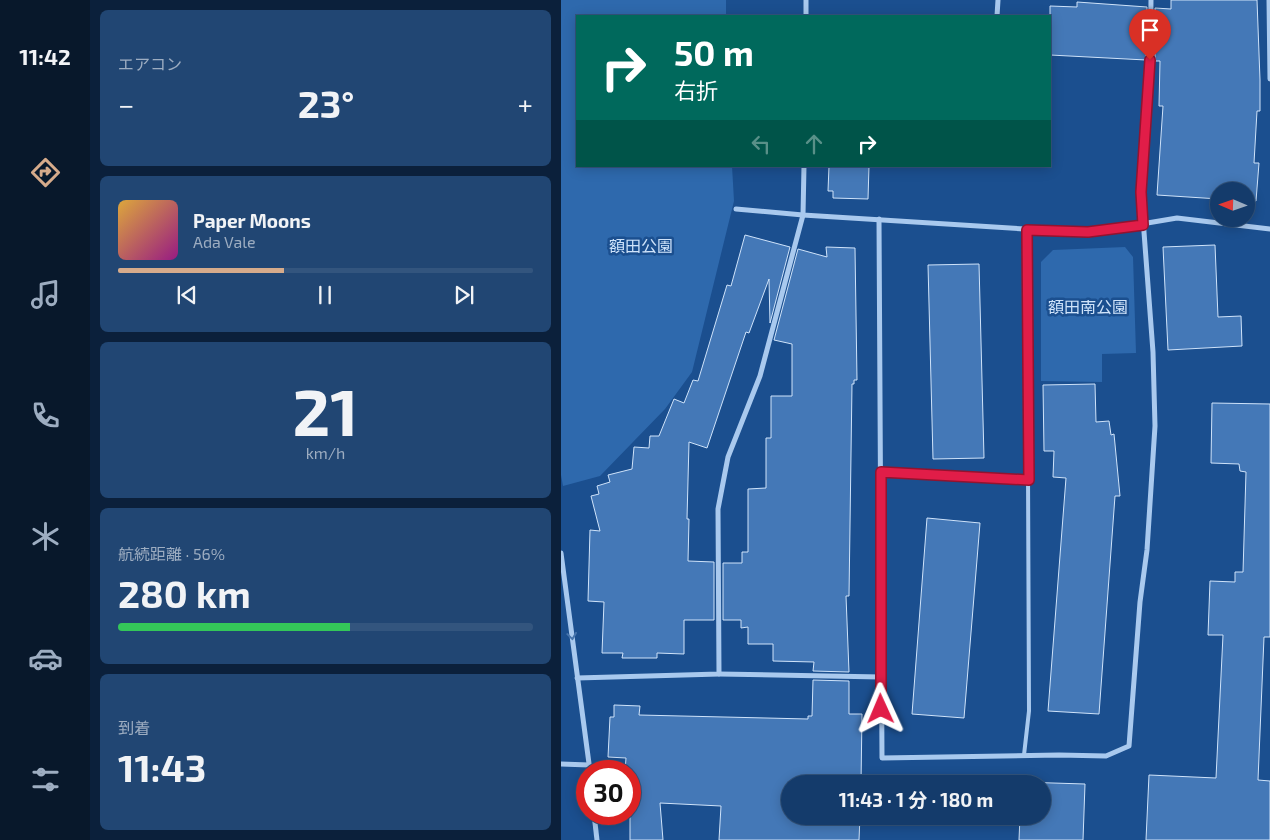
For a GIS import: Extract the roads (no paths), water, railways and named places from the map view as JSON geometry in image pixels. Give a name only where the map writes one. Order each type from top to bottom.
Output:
[{"type":"street","points":[[806,0],[806,15]]},
{"type":"street","points":[[997,15],[998,0]]},
{"type":"street","points":[[879,220],[882,758],[1024,755],[1106,756],[1129,746],[1140,602],[1147,550],[1155,426],[1148,265],[1141,192],[1150,79],[1151,0]]},
{"type":"street","points":[[1269,0],[1270,79]]},
{"type":"street","points":[[719,674],[719,509],[728,457],[760,376],[803,216],[804,167]]},
{"type":"street","points":[[736,209],[803,216],[1027,230],[1088,232],[1143,225],[1177,218],[1270,229]]},
{"type":"street","points":[[561,553],[589,760]]},
{"type":"street","points":[[577,678],[719,674],[881,677]]},
{"type":"street","points":[[561,764],[576,766]]},
{"type":"street","points":[[595,825],[597,840]]},
{"type":"lane","points":[[1024,755],[1029,711],[1027,230]]},
{"type":"lane","points":[[881,472],[1029,480]]},
{"type":"park label","name":"額田公園","points":[[641,246]]},
{"type":"park label","name":"額田南公園","points":[[1088,307]]}]
